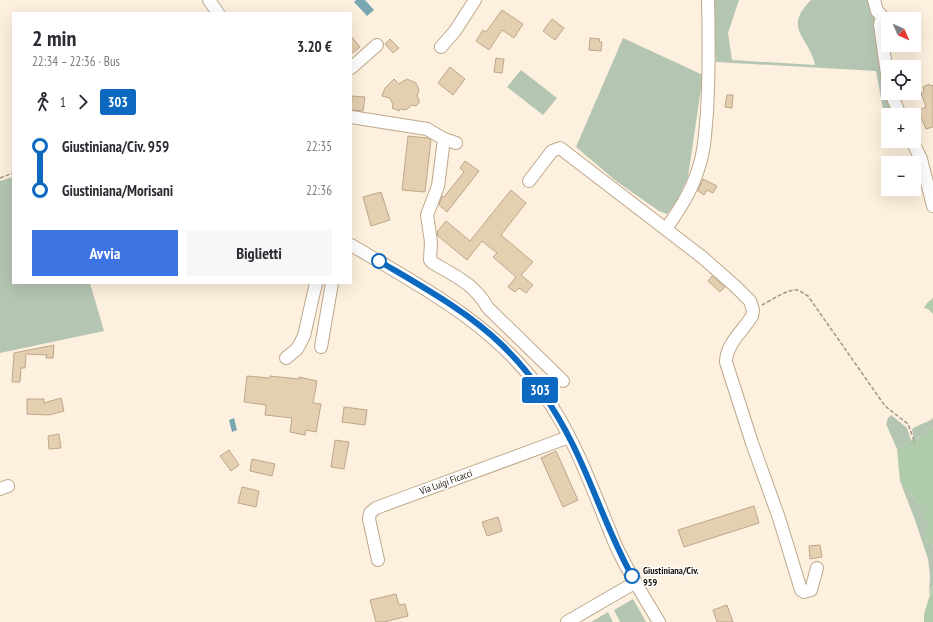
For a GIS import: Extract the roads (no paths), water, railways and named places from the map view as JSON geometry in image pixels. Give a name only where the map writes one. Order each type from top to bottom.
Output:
[{"type":"street","points":[[209,0],[217,12]]},
{"type":"street","points":[[441,47],[455,31],[475,0]]},
{"type":"street","points":[[666,229],[688,194],[697,175],[703,156],[709,70],[708,0]]},
{"type":"street","points":[[874,0],[877,11],[882,16],[880,25],[885,60]]},
{"type":"street","points":[[352,67],[377,45]]},
{"type":"street","points":[[352,117],[427,129],[450,141],[438,186],[427,215],[431,242],[430,260],[467,283],[481,296],[488,308],[563,381]]},
{"type":"street","points":[[529,181],[552,151],[560,148],[702,257],[750,301],[753,310],[752,316],[729,348],[726,354],[726,362],[752,443],[779,518],[801,590],[804,592],[811,590],[817,568]]},
{"type":"street","points":[[916,148],[921,159],[933,206]]},
{"type":"street","points":[[352,246],[433,294],[475,322],[501,344],[543,393],[569,437],[619,552],[659,622]]},
{"type":"street","points":[[286,358],[297,349],[304,336],[316,284]]},
{"type":"street","points":[[320,347],[332,284]]},
{"type":"street","name":"Via Luigi Ficacci","points":[[378,560],[369,519],[370,513],[376,508],[569,437]]},
{"type":"street","points":[[567,622],[636,582]]},
{"type":"water","points":[[356,0],[365,0],[374,10],[367,16],[354,2]]},
{"type":"water","points":[[234,418],[237,430],[232,432],[229,420]]},
{"type":"place","name":"Giustiniana/Civ. 959","points":[[632,576]]}]
